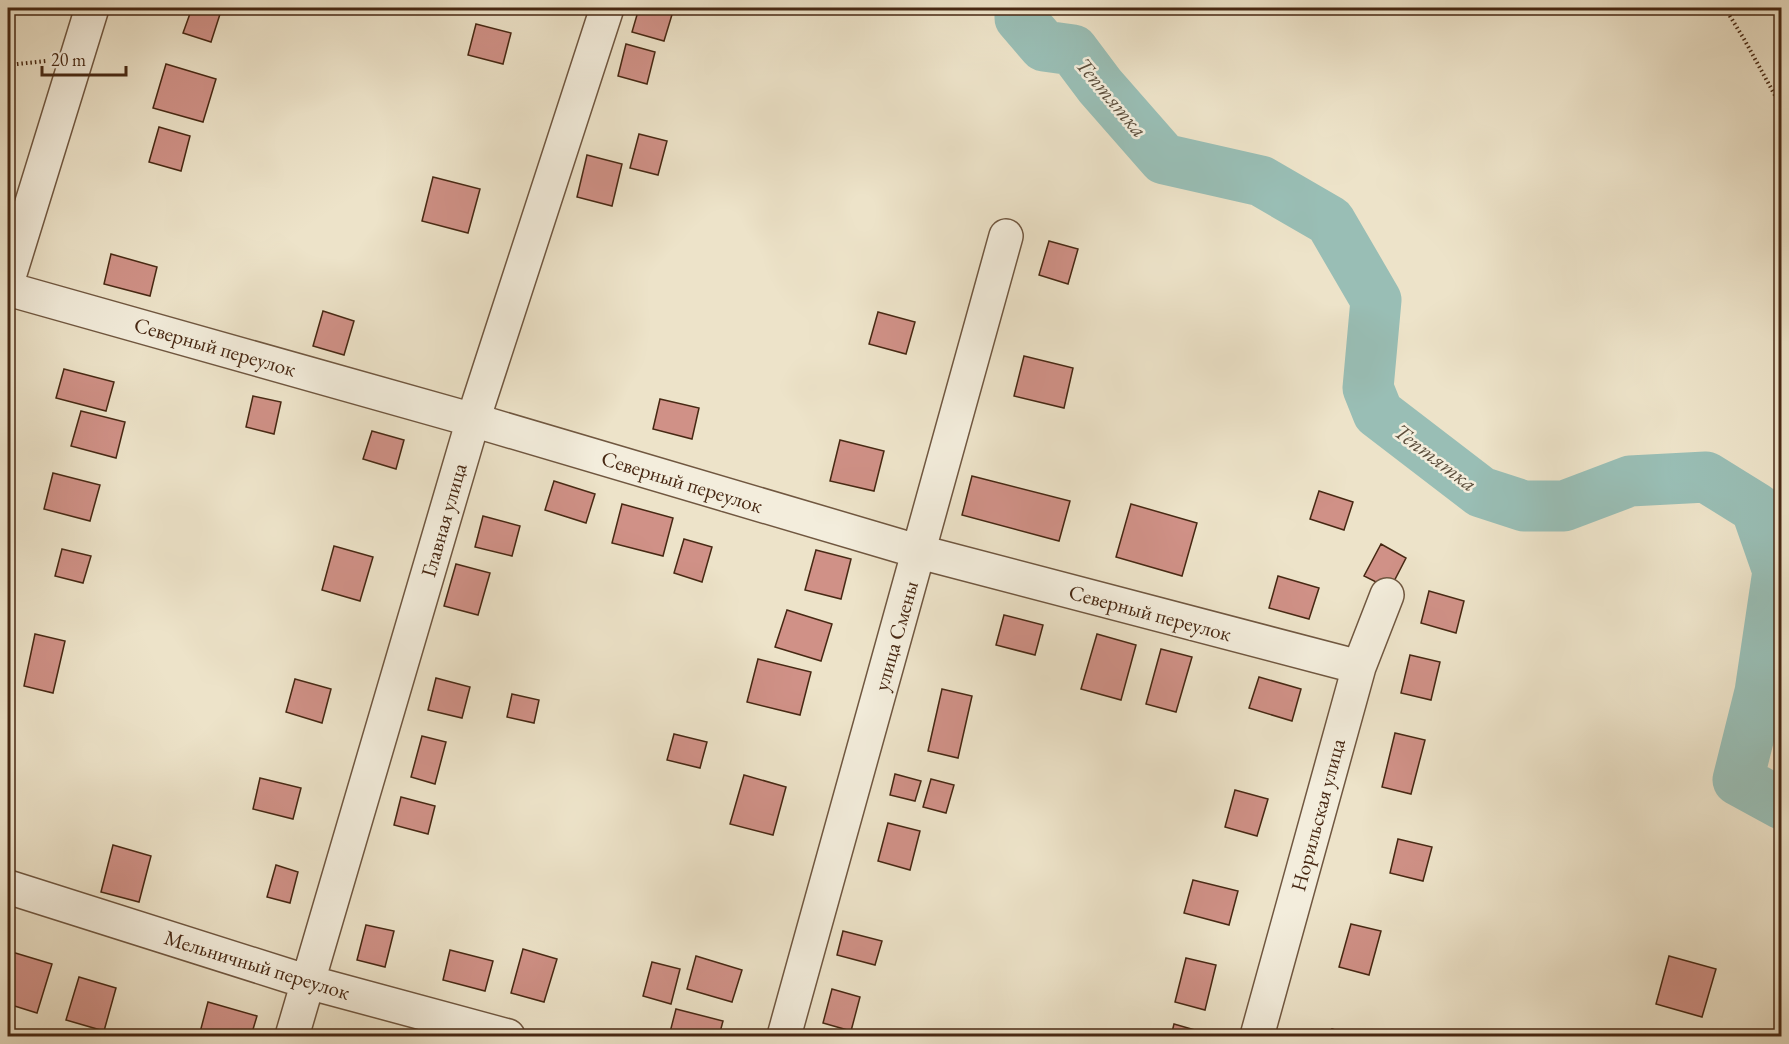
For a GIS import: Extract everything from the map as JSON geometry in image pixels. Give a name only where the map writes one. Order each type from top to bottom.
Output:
[{"type":"street","points":[[8,280],[92,8]]},
{"type":"street","name":"Главная улица","points":[[292,1036],[473,420],[607,8]]},
{"type":"street","name":"улица Смены","points":[[784,1036],[1006,236]]},
{"type":"street","name":"Северный переулок","points":[[8,289],[473,420],[920,552],[1359,667]]},
{"type":"street","name":"Норильская улица","points":[[1257,1036],[1359,667],[1387,595]]},
{"type":"street","name":"Мельничный переулок","points":[[8,887],[308,982],[508,1036]]},
{"type":"path","points":[[1725,8],[1782,108]]},
{"type":"building","points":[[192,8],[222,8],[211,42],[183,33]]},
{"type":"building","points":[[639,8],[674,8],[664,41],[632,32]]},
{"type":"building","points":[[476,24],[511,33],[503,64],[468,55]]},
{"type":"building","points":[[626,44],[655,52],[647,84],[618,76]]},
{"type":"building","points":[[166,64],[216,79],[203,122],[153,108]]},
{"type":"building","points":[[159,127],[190,136],[181,171],[149,162]]},
{"type":"building","points":[[639,134],[667,141],[658,175],[630,168]]},
{"type":"building","points":[[587,155],[622,164],[612,206],[577,197]]},
{"type":"building","points":[[433,177],[480,189],[468,233],[422,221]]},
{"type":"building","points":[[1049,241],[1078,249],[1068,284],[1039,275]]},
{"type":"building","points":[[111,254],[157,267],[150,296],[104,284]]},
{"type":"building","points":[[323,311],[354,321],[344,355],[313,346]]},
{"type":"building","points":[[878,312],[915,322],[906,354],[869,344]]},
{"type":"building","points":[[1024,356],[1073,368],[1064,408],[1014,396]]},
{"type":"building","points":[[64,369],[114,382],[106,411],[56,398]]},
{"type":"building","points":[[253,396],[281,402],[274,434],[246,427]]},
{"type":"building","points":[[660,399],[699,408],[692,439],[653,429]]},
{"type":"building","points":[[81,411],[125,422],[116,458],[71,446]]},
{"type":"building","points":[[372,431],[404,440],[396,469],[363,459]]},
{"type":"building","points":[[840,440],[884,451],[874,491],[830,481]]},
{"type":"building","points":[[53,473],[100,485],[90,521],[44,509]]},
{"type":"building","points":[[972,476],[1070,501],[1059,541],[962,515]]},
{"type":"building","points":[[554,481],[595,494],[586,523],[545,510]]},
{"type":"building","points":[[1319,491],[1353,502],[1344,530],[1310,519]]},
{"type":"building","points":[[622,504],[673,518],[663,556],[612,543]]},
{"type":"building","points":[[1131,504],[1197,523],[1182,576],[1116,557]]},
{"type":"building","points":[[483,516],[520,526],[512,556],[475,547]]},
{"type":"building","points":[[684,539],[712,547],[702,582],[674,573]]},
{"type":"building","points":[[1381,544],[1406,558],[1390,589],[1364,576]]},
{"type":"building","points":[[334,546],[373,557],[360,601],[322,590]]},
{"type":"building","points":[[62,549],[91,556],[83,583],[55,576]]},
{"type":"building","points":[[816,550],[851,559],[841,599],[805,590]]},
{"type":"building","points":[[456,564],[490,573],[478,615],[444,606]]},
{"type":"building","points":[[1278,576],[1319,588],[1309,619],[1269,608]]},
{"type":"building","points":[[1429,591],[1464,601],[1456,633],[1421,623]]},
{"type":"building","points":[[787,610],[832,624],[821,661],[775,647]]},
{"type":"building","points":[[1004,615],[1043,625],[1035,655],[996,645]]},
{"type":"building","points":[[35,634],[65,641],[53,693],[24,686]]},
{"type":"building","points":[[1097,634],[1136,645],[1121,700],[1081,689]]},
{"type":"building","points":[[1161,649],[1192,657],[1176,712],[1146,704]]},
{"type":"building","points":[[1410,655],[1440,662],[1431,700],[1401,693]]},
{"type":"building","points":[[758,659],[811,672],[800,715],[747,702]]},
{"type":"building","points":[[1259,677],[1301,689],[1292,721],[1249,708]]},
{"type":"building","points":[[436,678],[470,687],[462,718],[428,710]]},
{"type":"building","points":[[295,679],[331,689],[322,723],[286,712]]},
{"type":"building","points":[[942,689],[972,696],[958,758],[928,751]]},
{"type":"building","points":[[512,694],[539,700],[534,723],[507,717]]},
{"type":"building","points":[[1395,733],[1425,740],[1411,794],[1382,787]]},
{"type":"building","points":[[674,734],[707,742],[700,768],[667,760]]},
{"type":"building","points":[[422,736],[446,742],[435,784],[411,777]]},
{"type":"building","points":[[895,774],[921,781],[915,801],[890,795]]},
{"type":"building","points":[[744,775],[786,787],[773,835],[730,824]]},
{"type":"building","points":[[260,778],[301,788],[293,819],[253,809]]},
{"type":"building","points":[[931,779],[954,785],[946,813],[923,807]]},
{"type":"building","points":[[1235,790],[1268,799],[1257,836],[1225,827]]},
{"type":"building","points":[[401,797],[435,806],[428,834],[394,825]]},
{"type":"building","points":[[888,823],[920,831],[910,870],[878,861]]},
{"type":"building","points":[[1398,839],[1432,847],[1423,881],[1390,873]]},
{"type":"building","points":[[113,845],[151,856],[139,902],[101,892]]},
{"type":"building","points":[[276,865],[298,872],[290,903],[267,897]]},
{"type":"building","points":[[1193,880],[1238,891],[1229,925],[1184,913]]},
{"type":"building","points":[[1351,924],[1381,931],[1369,975],[1339,967]]},
{"type":"building","points":[[366,925],[394,931],[385,967],[357,960]]},
{"type":"building","points":[[843,931],[882,941],[875,965],[837,955]]},
{"type":"building","points":[[523,949],[557,959],[544,1002],[511,993]]},
{"type":"building","points":[[450,950],[493,961],[485,991],[443,980]]},
{"type":"building","points":[[12,952],[52,964],[37,1013],[8,1004],[8,966]]},
{"type":"building","points":[[696,956],[742,970],[732,1002],[687,989]]},
{"type":"building","points":[[1669,956],[1716,969],[1702,1017],[1656,1004]]},
{"type":"building","points":[[1186,958],[1216,965],[1205,1010],[1175,1002]]},
{"type":"building","points":[[652,962],[680,969],[671,1004],[643,996]]},
{"type":"building","points":[[79,977],[116,988],[104,1031],[66,1020]]},
{"type":"building","points":[[832,989],[860,997],[851,1031],[823,1023]]},
{"type":"building","points":[[208,1002],[257,1016],[251,1036],[199,1036]]},
{"type":"building","points":[[676,1009],[723,1021],[719,1036],[669,1036]]},
{"type":"building","points":[[1174,1024],[1202,1032],[1201,1036],[1171,1036]]},
{"type":"building","points":[[1332,1029],[1356,1036],[1330,1036]]},
{"type":"waterway","name":"Тептятка","points":[[1020,8],[1020,18],[1044,46],[1073,50],[1100,86],[1164,159],[1261,181],[1330,221],[1376,300],[1368,388],[1378,413],[1481,492],[1524,506],[1564,506],[1630,481],[1706,477],[1756,508],[1778,571],[1760,692],[1738,780],[1782,804]]}]
